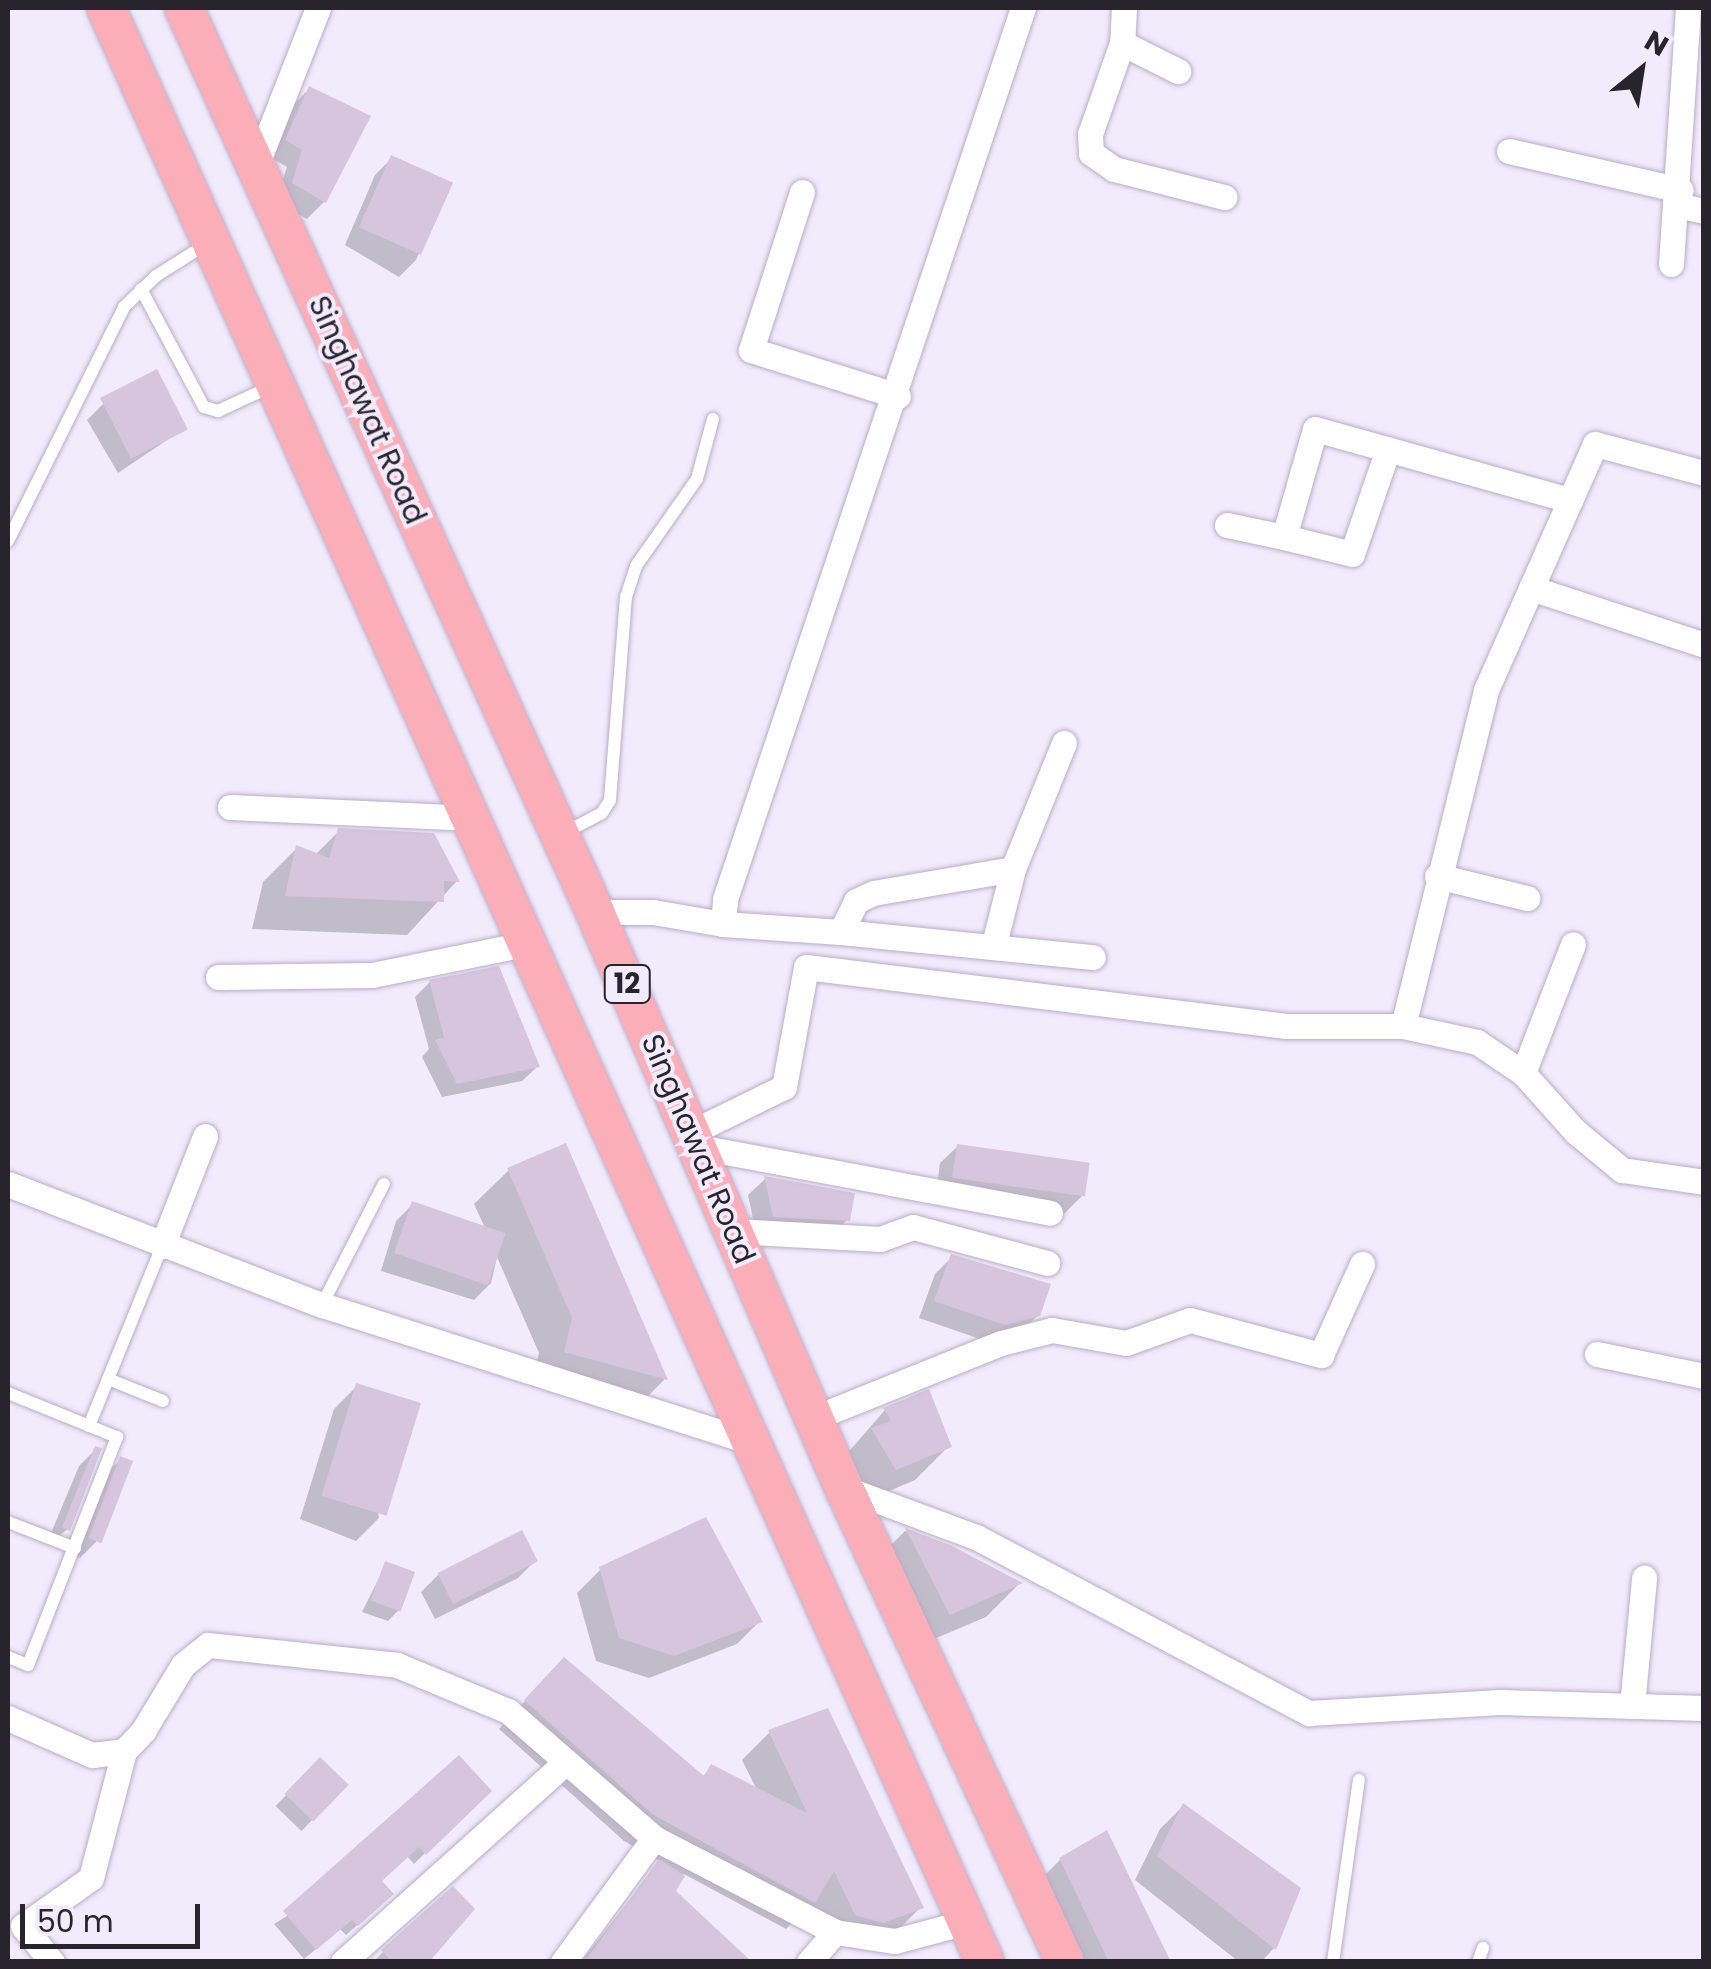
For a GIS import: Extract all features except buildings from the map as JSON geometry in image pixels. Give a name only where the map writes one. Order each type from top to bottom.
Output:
[{"type":"main road","points":[[106,8],[746,1440],[985,1962]]},
{"type":"main road","name":"Singhawat Road","points":[[184,8],[595,912],[844,1488],[1065,1962]]},
{"type":"street","points":[[256,166],[318,8]]},
{"type":"street","points":[[723,924],[725,899],[898,396],[1023,8]]},
{"type":"street","points":[[1124,8],[1122,43],[1090,134],[1091,152],[1114,169],[1224,197]]},
{"type":"street","points":[[1671,264],[1688,202],[1693,96],[1688,8]]},
{"type":"street","points":[[1122,43],[1178,71]]},
{"type":"street","points":[[1509,151],[1688,202]]},
{"type":"street","points":[[802,192],[751,350],[898,396]]},
{"type":"street","points":[[1284,537],[1315,429],[1570,500]]},
{"type":"street","points":[[1403,1026],[1486,690],[1595,444],[1704,473]]},
{"type":"street","points":[[1227,525],[1352,554],[1388,449]]},
{"type":"street","points":[[1531,588],[1704,645]]},
{"type":"street","points":[[994,944],[1012,870],[1064,743]]},
{"type":"street","points":[[230,807],[468,818]]},
{"type":"street","points":[[841,932],[856,901],[873,893],[1012,870]]},
{"type":"street","points":[[1437,876],[1526,898]]},
{"type":"street","points":[[595,912],[654,912],[723,924],[994,944],[1093,957]]},
{"type":"street","points":[[218,977],[372,975],[524,944]]},
{"type":"street","points":[[1523,1073],[1574,944]]},
{"type":"street","points":[[695,1140],[784,1086],[806,968],[1286,1026],[1403,1026],[1477,1042],[1523,1073],[1576,1132],[1622,1170],[1704,1182]]},
{"type":"street","points":[[162,1246],[205,1136]]},
{"type":"street","points":[[695,1140],[1050,1213]]},
{"type":"street","points":[[8,1184],[322,1305],[746,1440]]},
{"type":"street","points":[[734,1232],[880,1239],[913,1227],[1047,1262]]},
{"type":"street","points":[[814,1418],[1001,1343],[1052,1330],[1126,1343],[1190,1320],[1321,1355],[1362,1264]]},
{"type":"street","points":[[1597,1354],[1704,1376]]},
{"type":"street","points":[[844,1488],[976,1537],[1309,1713],[1500,1702],[1704,1708]]},
{"type":"street","points":[[1632,1706],[1644,1578]]},
{"type":"street","points":[[52,1962],[23,1926],[91,1878],[124,1751],[144,1732],[183,1665],[208,1646],[397,1665],[508,1711],[654,1838],[835,1932],[895,1941],[966,1922]]},
{"type":"street","points":[[8,1718],[92,1755],[124,1751]]},
{"type":"street","points":[[343,1962],[566,1762]]},
{"type":"street","points":[[564,1962],[654,1838]]},
{"type":"street","points":[[810,1962],[835,1932]]},
{"type":"lane","points":[[8,541],[104,340],[142,288],[210,242]]},
{"type":"lane","points":[[142,288],[204,407],[218,410],[275,385]]},
{"type":"lane","points":[[560,835],[602,813],[610,800],[626,596],[636,566],[697,480],[713,419]]},
{"type":"lane","points":[[322,1305],[384,1184]]},
{"type":"lane","points":[[89,1426],[162,1246]]},
{"type":"lane","points":[[108,1379],[163,1401]]},
{"type":"lane","points":[[8,1394],[117,1437],[28,1665],[8,1657]]},
{"type":"lane","points":[[8,1522],[75,1548]]},
{"type":"lane","points":[[1333,1962],[1359,1780]]}]
